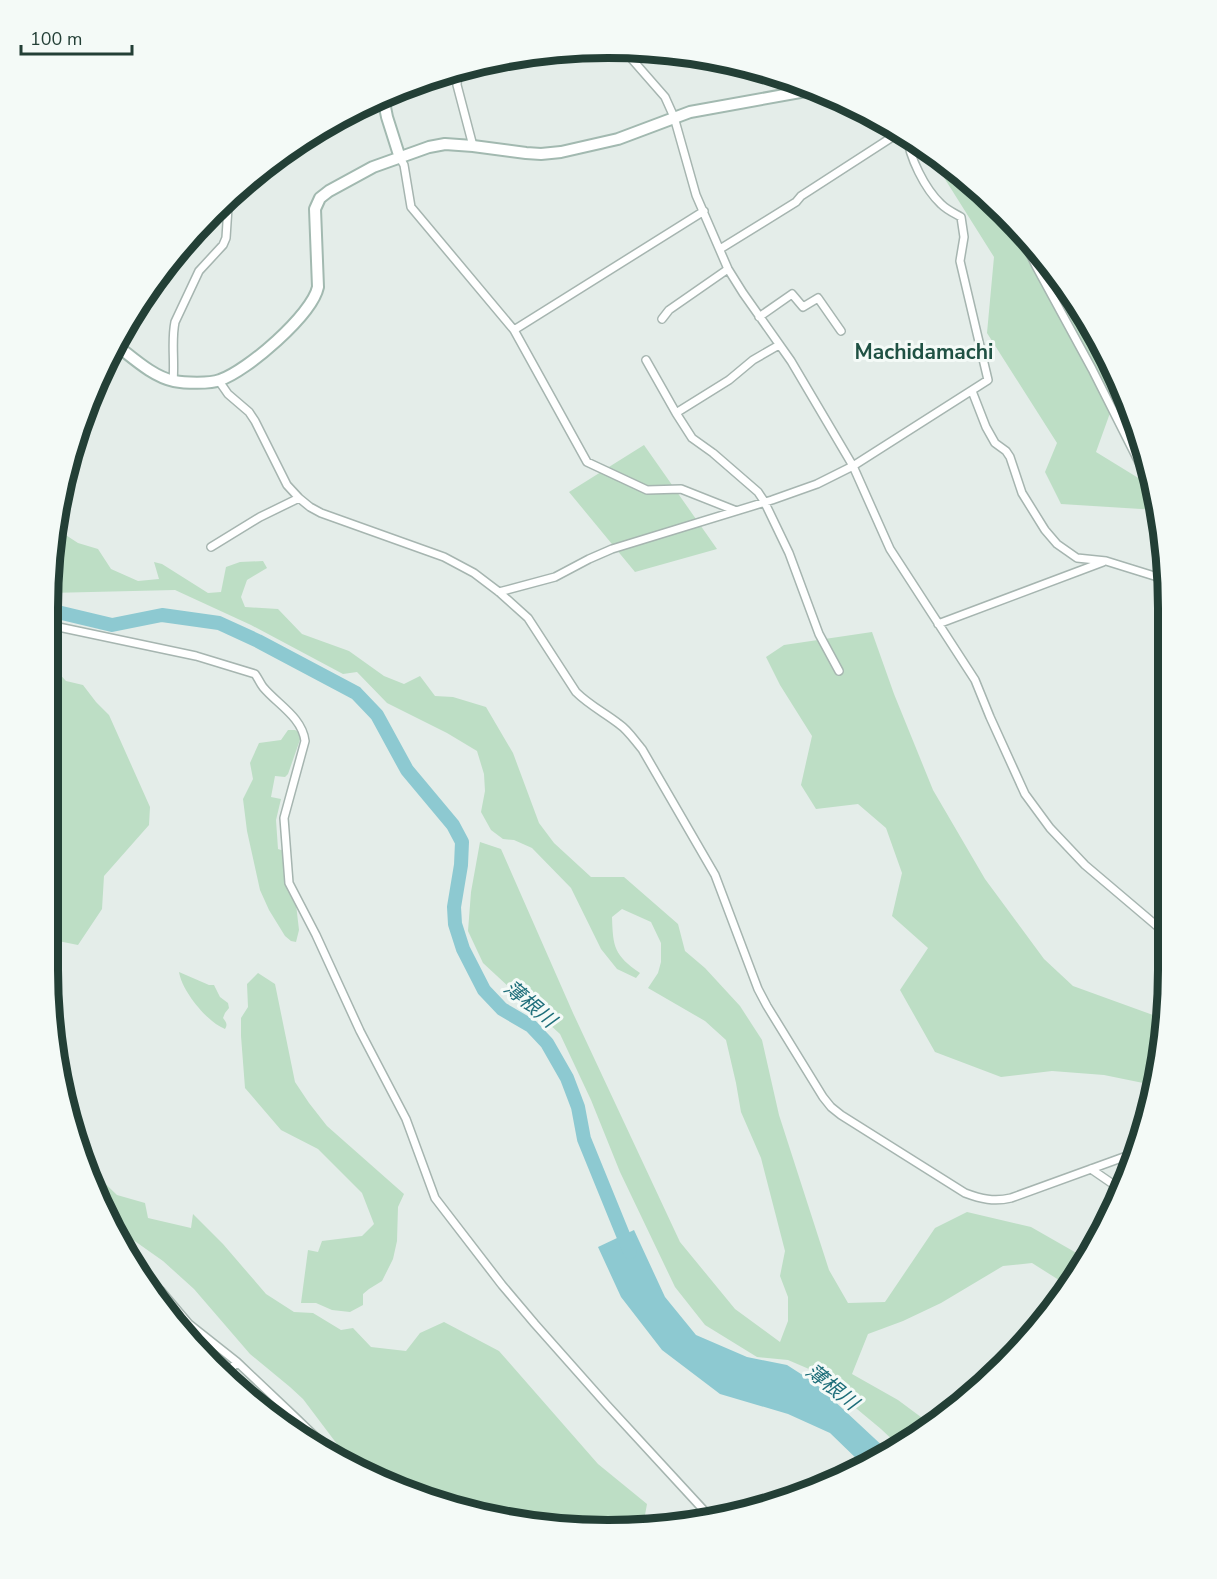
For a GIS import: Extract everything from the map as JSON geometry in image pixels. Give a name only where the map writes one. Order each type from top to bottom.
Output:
[{"type":"street","points":[[632,59],[665,97],[674,117],[696,195],[728,268],[790,362],[853,466],[890,549],[975,680],[1025,794],[1050,828],[1085,865],[1158,927]]},
{"type":"street","points":[[457,80],[473,146]]},
{"type":"street","points":[[123,350],[160,377],[173,381],[219,381],[252,361],[280,338],[314,299],[318,287],[315,209],[320,198],[373,167],[436,145],[451,144],[541,154],[561,152],[618,139],[690,112],[797,92]]},
{"type":"street","points":[[385,106],[404,165],[411,207],[514,330],[587,462],[647,490],[681,489],[735,510]]},
{"type":"street","points":[[720,249],[796,202],[801,196],[892,137]]},
{"type":"street","points":[[499,592],[555,577],[589,558],[612,549],[817,484],[853,466],[988,381],[960,261],[964,237],[961,217],[941,204],[931,192],[915,164],[911,149]]},
{"type":"street","points":[[514,330],[704,211]]},
{"type":"street","points":[[173,381],[175,322],[199,271],[223,245],[226,238],[228,213]]},
{"type":"street","points":[[1032,259],[1138,461]]},
{"type":"street","points":[[662,319],[669,310],[728,268]]},
{"type":"street","points":[[759,316],[792,294],[803,307],[818,298],[841,332]]},
{"type":"street","points":[[676,413],[734,377],[753,360],[779,345]]},
{"type":"street","points":[[646,360],[692,438],[751,485],[765,501],[789,553],[819,634],[839,671]]},
{"type":"street","points":[[219,381],[228,394],[249,412],[287,484],[299,498],[321,513],[444,557],[474,573],[499,592],[534,626],[576,692],[620,724],[642,749],[715,875],[758,989],[831,1107],[965,1193],[989,1201],[1001,1201],[1126,1156]]},
{"type":"street","points":[[972,391],[995,443],[1006,451],[1010,458],[1022,493],[1045,530],[1057,544],[1077,558],[1106,561],[1157,577]]},
{"type":"street","points":[[212,547],[260,517],[299,498]]},
{"type":"street","points":[[938,624],[1106,561]]},
{"type":"street","points":[[58,627],[196,656],[255,674],[262,686],[289,712],[304,732],[305,741],[284,818],[289,883],[316,935],[360,1031],[406,1119],[435,1198],[502,1285],[606,1404],[705,1512]]},
{"type":"street","points":[[1091,1169],[1115,1185]]},
{"type":"street","points":[[162,1291],[189,1324],[237,1362],[311,1433]]},
{"type":"street","points":[[230,1369],[237,1362]]},
{"type":"green space","points":[[940,170],[997,220],[1022,246],[1066,303],[1102,365],[1116,396],[1096,452],[1143,481],[1149,510],[1061,504],[1045,472],[1057,443],[987,333],[994,257]]},
{"type":"green space","points":[[644,445],[717,549],[635,572],[569,492]]},
{"type":"green space","points":[[64,534],[78,543],[98,549],[111,569],[138,581],[159,579],[154,562],[162,564],[208,593],[221,592],[226,567],[240,562],[263,561],[267,568],[247,580],[241,597],[245,607],[278,609],[302,634],[349,651],[384,676],[404,684],[420,676],[435,696],[453,697],[486,707],[513,753],[539,823],[554,843],[591,877],[624,877],[678,924],[685,951],[705,968],[740,1006],[762,1040],[779,1115],[829,1270],[848,1303],[885,1302],[935,1228],[967,1212],[1031,1227],[1079,1255],[1062,1282],[1032,1263],[1003,1266],[941,1303],[868,1334],[852,1374],[898,1400],[925,1420],[894,1441],[809,1369],[788,1360],[757,1357],[705,1325],[675,1287],[620,1172],[591,1100],[560,1034],[483,963],[468,931],[471,892],[480,842],[501,849],[573,1013],[680,1242],[735,1309],[780,1342],[788,1321],[788,1297],[780,1276],[785,1251],[761,1158],[741,1112],[726,1040],[705,1021],[648,988],[658,973],[661,962],[661,943],[651,922],[622,909],[612,917],[614,943],[617,950],[625,961],[640,973],[636,978],[617,969],[601,949],[571,888],[532,848],[514,840],[503,839],[491,830],[481,812],[485,791],[484,774],[477,751],[387,703],[357,672],[343,674],[251,625],[175,590],[59,593]]},
{"type":"green space","points":[[872,632],[894,694],[933,790],[985,879],[1044,959],[1073,986],[1156,1016],[1147,1084],[1104,1075],[1052,1071],[1001,1077],[935,1052],[900,990],[928,948],[892,916],[902,873],[886,828],[858,804],[816,809],[801,785],[812,736],[780,685],[766,657],[784,645]]},
{"type":"green space","points":[[58,672],[66,681],[83,685],[109,715],[150,807],[149,825],[104,876],[102,909],[78,945],[58,941]]},
{"type":"green space","points":[[288,730],[295,730],[302,734],[288,774],[285,777],[275,776],[271,797],[281,799],[276,820],[278,849],[284,851],[286,884],[296,904],[299,930],[296,942],[285,936],[260,890],[247,831],[243,799],[253,779],[250,763],[259,743],[281,740]]},
{"type":"green space","points":[[179,972],[214,985],[220,997],[228,1003],[229,1008],[223,1018],[226,1023],[225,1029],[211,1020],[196,1005],[185,988]]},
{"type":"green space","points":[[258,973],[275,984],[295,1082],[327,1126],[404,1194],[398,1207],[397,1241],[393,1259],[382,1281],[363,1294],[363,1305],[350,1312],[332,1310],[316,1303],[301,1303],[308,1250],[318,1252],[322,1241],[362,1236],[374,1224],[362,1193],[318,1149],[281,1130],[245,1088],[241,1018],[248,1007],[247,984]]},
{"type":"green space","points":[[99,1177],[117,1195],[145,1203],[148,1218],[191,1228],[193,1214],[223,1244],[266,1294],[294,1312],[313,1313],[341,1330],[353,1328],[371,1347],[406,1351],[420,1333],[444,1322],[499,1351],[598,1464],[647,1504],[644,1519],[573,1519],[501,1510],[466,1502],[398,1479],[343,1452],[303,1399],[250,1354],[194,1289],[163,1261],[129,1237],[115,1214]]},
{"type":"water","points":[[634,1230],[665,1297],[696,1335],[747,1357],[787,1365],[815,1383],[884,1447],[858,1461],[830,1433],[788,1414],[720,1394],[662,1350],[621,1297],[598,1247]]},
{"type":"waterway","name":"薄根川","points":[[58,612],[112,625],[162,615],[219,623],[356,693],[377,715],[407,770],[453,825],[462,842],[461,865],[454,907],[455,924],[463,949],[484,990],[502,1009],[531,1026],[547,1043],[567,1078],[578,1107],[584,1139],[630,1252]]},
{"type":"district","name":"Machidamachi","points":[[924,352]]}]
